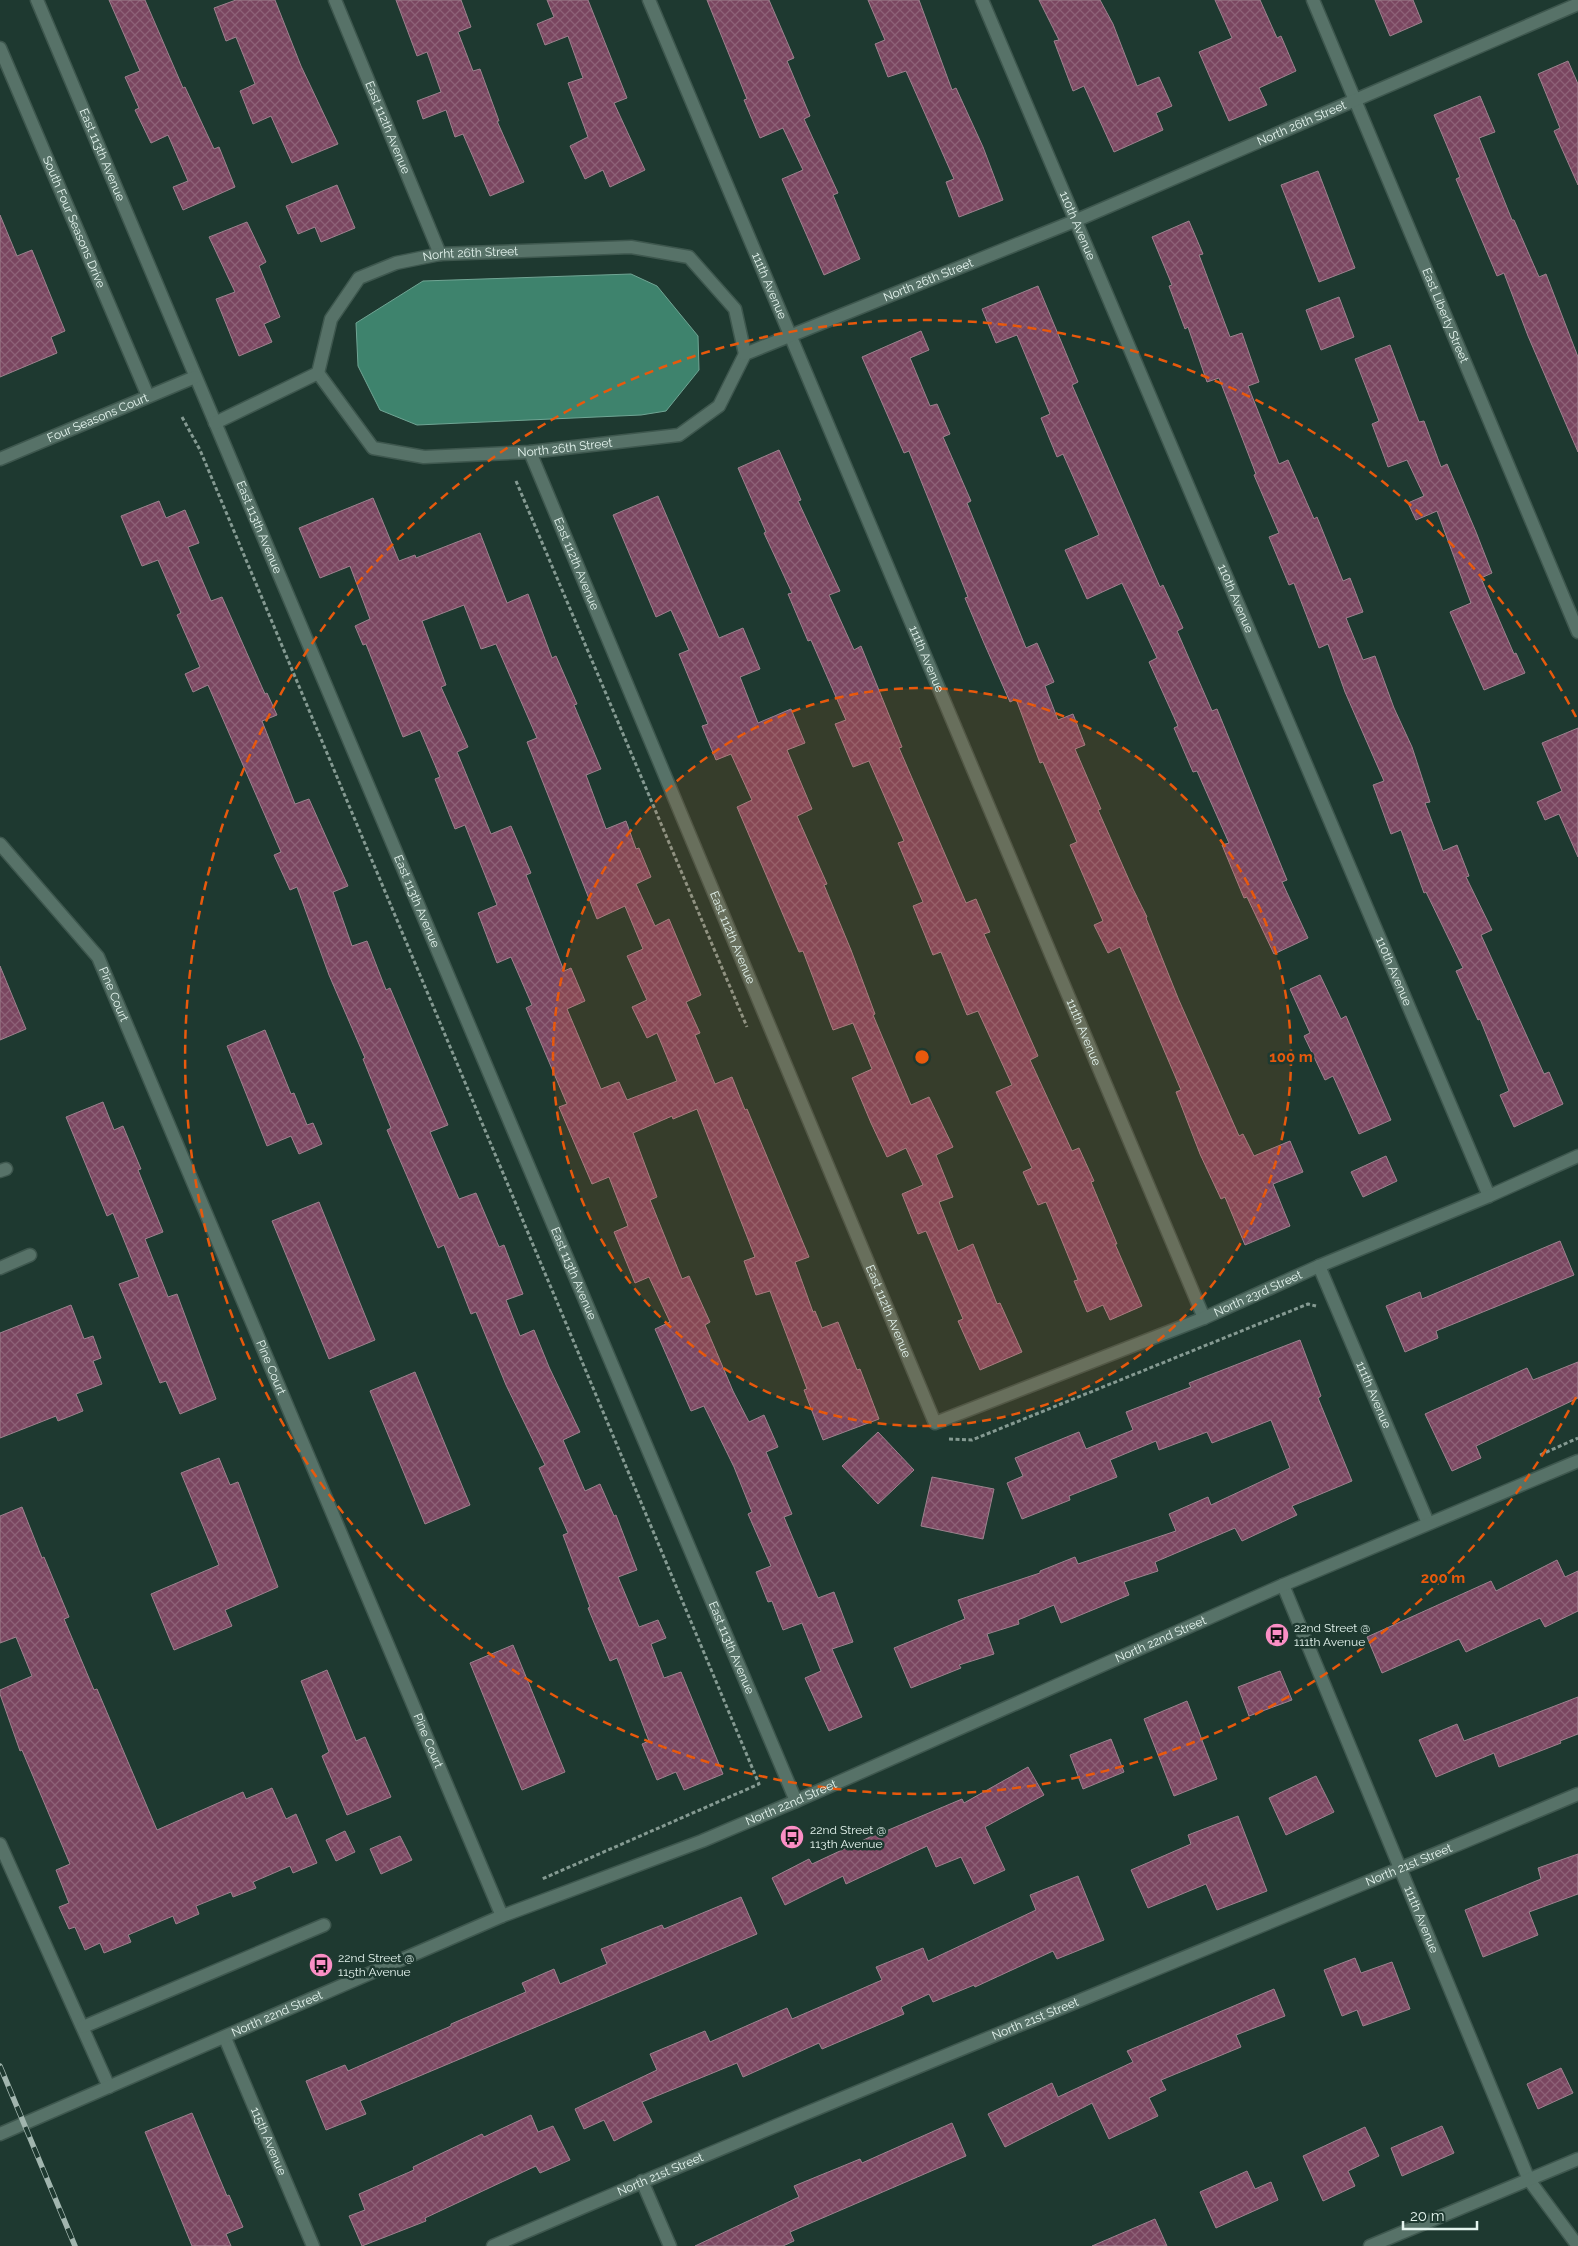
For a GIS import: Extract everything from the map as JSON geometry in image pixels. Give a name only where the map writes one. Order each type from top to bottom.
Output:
[{"type":"street","name":"East 113th Avenue","points":[[37,0],[796,1801]]},
{"type":"street","name":"East 112th Avenue","points":[[335,0],[440,254]]},
{"type":"street","name":"111th Avenue","points":[[650,0],[1204,1318]]},
{"type":"street","name":"110th Avenue","points":[[982,0],[1077,220],[1489,1196]]},
{"type":"street","name":"East Liberty Street","points":[[1314,0],[1578,632]]},
{"type":"street","name":"North 26th Street","points":[[318,373],[373,448],[424,457],[530,452],[679,434],[719,406],[745,354],[1077,220],[1578,4]]},
{"type":"street","name":"South Four Seasons Drive","points":[[0,48],[148,396]]},
{"type":"street","name":"Norht 26th Street","points":[[318,373],[331,319],[359,278],[396,263],[440,254],[631,247],[689,257],[735,309],[745,354]]},
{"type":"street","points":[[215,423],[318,373]]},
{"type":"street","name":"Four Seasons Court","points":[[0,460],[195,376]]},
{"type":"street","name":"East 112th Avenue","points":[[530,452],[935,1423]]},
{"type":"street","name":"Pine Court","points":[[0,844],[98,957],[502,1916]]},
{"type":"street","name":"North 23rd Street","points":[[935,1423],[1204,1318],[1319,1266],[1489,1196],[1578,1156]]},
{"type":"street","points":[[0,1268],[30,1255]]},
{"type":"street","name":"111th Avenue","points":[[1319,1266],[1428,1523]]},
{"type":"street","name":"North 22nd Street","points":[[0,2134],[225,2038],[502,1916],[702,1841],[796,1801],[1283,1585],[1578,1461]]},
{"type":"street","name":"111th Avenue","points":[[1283,1585],[1529,2180],[1578,2246]]},
{"type":"street","name":"North 21st Street","points":[[493,2246],[642,2181],[1400,1870],[1578,1794]]},
{"type":"street","points":[[0,1844],[109,2087]]},
{"type":"street","points":[[83,2028],[324,1925]]},
{"type":"street","name":"115th Avenue","points":[[225,2038],[313,2246]]},
{"type":"street","points":[[1370,2246],[1578,2159]]},
{"type":"street","points":[[642,2181],[670,2246]]},
{"type":"path","points":[[182,417],[200,450],[759,1784],[541,1879]]},
{"type":"path","points":[[516,481],[748,1030]]},
{"type":"path","points":[[944,1439],[972,1440],[1308,1304],[1323,1308]]},
{"type":"shaded area","points":[[631,274],[657,286],[698,336],[699,370],[666,411],[641,415],[417,425],[380,410],[358,366],[356,323],[423,281]]},
{"type":"building","points":[[109,0],[145,0],[183,88],[185,87],[214,149],[219,147],[235,187],[183,210],[173,187],[188,181],[168,135],[151,143],[135,110],[139,108],[125,77],[140,71]]},
{"type":"building","points":[[236,0],[275,0],[301,66],[338,144],[292,163],[271,116],[253,124],[240,91],[255,84],[236,37],[226,41],[214,8]]},
{"type":"building","points":[[396,0],[461,0],[471,27],[458,32],[473,71],[480,69],[499,121],[497,121],[524,182],[490,196],[463,134],[455,137],[446,110],[423,119],[417,101],[441,92],[427,52],[417,56]]},
{"type":"building","points":[[547,0],[588,0],[627,98],[614,103],[645,170],[610,187],[603,170],[585,179],[570,146],[588,137],[568,83],[583,78],[568,36],[545,45],[537,24],[554,17]]},
{"type":"building","points":[[707,0],[769,0],[794,58],[787,61],[810,116],[804,119],[838,193],[833,195],[860,259],[824,275],[782,179],[803,170],[783,128],[760,138],[744,100],[747,99]]},
{"type":"building","points":[[868,0],[919,0],[952,90],[956,88],[983,147],[1003,200],[959,217],[946,182],[954,179],[906,71],[888,77],[875,44],[885,40]]},
{"type":"building","points":[[1039,0],[1100,0],[1113,24],[1137,86],[1159,77],[1172,106],[1156,113],[1163,130],[1114,152],[1084,86],[1073,91],[1054,41],[1059,40]]},
{"type":"building","points":[[1215,0],[1260,0],[1277,38],[1281,36],[1296,71],[1259,88],[1267,105],[1229,121],[1199,52],[1232,38]]},
{"type":"building","points":[[1375,0],[1413,0],[1422,22],[1390,36]]},
{"type":"building","points":[[1568,61],[1578,84],[1578,185],[1554,131],[1560,128],[1538,74]]},
{"type":"building","points":[[1480,96],[1495,132],[1479,138],[1512,220],[1514,220],[1539,277],[1546,274],[1578,357],[1578,452],[1528,336],[1504,273],[1497,276],[1456,179],[1460,177],[1434,115]]},
{"type":"building","points":[[1318,171],[1355,268],[1319,282],[1281,185]]},
{"type":"building","points":[[337,185],[355,228],[321,242],[315,227],[298,234],[286,206]]},
{"type":"building","points":[[0,215],[17,256],[32,250],[65,331],[51,337],[57,353],[0,377]]},
{"type":"building","points":[[1189,221],[1203,254],[1199,255],[1230,337],[1242,333],[1259,382],[1248,386],[1279,464],[1288,460],[1314,519],[1317,517],[1343,581],[1350,578],[1363,612],[1346,618],[1363,660],[1375,656],[1394,708],[1412,747],[1430,802],[1425,803],[1443,851],[1457,845],[1469,876],[1466,877],[1492,930],[1481,935],[1544,1074],[1549,1072],[1563,1104],[1514,1127],[1500,1095],[1509,1091],[1480,1019],[1478,1020],[1456,971],[1463,968],[1426,892],[1424,893],[1401,830],[1391,834],[1373,785],[1384,781],[1345,692],[1328,644],[1319,648],[1294,583],[1289,585],[1269,537],[1279,533],[1254,475],[1256,474],[1219,378],[1207,382],[1188,327],[1185,329],[1169,286],[1172,285],[1152,237]]},
{"type":"building","points":[[247,222],[266,262],[259,266],[280,317],[264,324],[272,342],[239,356],[216,299],[235,292],[209,237]]},
{"type":"building","points":[[1038,286],[1078,382],[1072,385],[1160,587],[1163,585],[1183,628],[1177,631],[1212,711],[1217,709],[1287,880],[1282,882],[1308,938],[1274,954],[1247,897],[1244,898],[1222,845],[1229,843],[1197,771],[1193,772],[1174,728],[1178,726],[1149,662],[1157,658],[1122,583],[1087,599],[1065,550],[1099,535],[1063,454],[1057,457],[1041,418],[1050,414],[1017,335],[996,343],[982,309]]},
{"type":"building","points":[[1339,297],[1354,337],[1321,350],[1306,310]]},
{"type":"building","points":[[921,331],[929,350],[910,358],[930,406],[937,404],[950,434],[943,437],[971,501],[967,503],[1026,648],[1037,643],[1054,682],[1045,686],[1058,720],[1073,714],[1085,745],[1075,749],[1101,809],[1098,810],[1147,917],[1178,998],[1239,1136],[1243,1134],[1254,1156],[1290,1141],[1303,1172],[1273,1184],[1290,1226],[1245,1245],[1225,1197],[1221,1199],[1200,1154],[1176,1092],[1181,1090],[1120,947],[1108,953],[1094,925],[1103,921],[1070,845],[1077,842],[1043,762],[1040,763],[1016,699],[1010,702],[984,643],[965,598],[968,597],[909,451],[904,453],[862,357]]},
{"type":"building","points":[[1390,345],[1419,422],[1424,421],[1441,467],[1447,464],[1476,532],[1492,573],[1481,578],[1514,654],[1516,653],[1525,673],[1484,690],[1450,612],[1471,603],[1437,511],[1416,520],[1408,503],[1424,496],[1407,460],[1388,467],[1372,424],[1379,421],[1355,359]]},
{"type":"building","points":[[779,450],[801,500],[798,501],[840,591],[829,595],[854,650],[861,646],[902,747],[899,748],[966,903],[976,899],[990,932],[984,934],[1038,1056],[1030,1060],[1072,1151],[1079,1148],[1094,1181],[1091,1182],[1117,1244],[1115,1244],[1142,1306],[1110,1320],[1103,1305],[1087,1312],[1074,1281],[1078,1280],[1046,1202],[1038,1205],[1023,1172],[1032,1168],[996,1092],[1012,1085],[978,1011],[967,1015],[941,952],[933,955],[913,906],[923,902],[898,843],[904,841],[869,761],[853,767],[835,724],[846,720],[811,640],[808,641],[788,594],[792,593],[764,533],[766,532],[738,468]]},
{"type":"building","points":[[658,496],[719,638],[743,628],[760,669],[740,677],[758,723],[791,709],[805,743],[787,750],[812,809],[797,816],[827,884],[824,885],[851,950],[875,1014],[873,1015],[911,1105],[929,1097],[953,1147],[936,1155],[953,1197],[939,1202],[958,1251],[973,1244],[997,1304],[1000,1303],[1022,1352],[980,1370],[958,1321],[963,1319],[926,1231],[918,1234],[902,1194],[923,1185],[906,1148],[887,1157],[871,1123],[852,1078],[872,1069],[853,1023],[833,1030],[803,951],[799,952],[737,807],[752,800],[731,754],[716,760],[702,726],[708,724],[679,654],[689,650],[671,610],[656,617],[613,515]]},
{"type":"building","points":[[373,498],[399,561],[415,555],[416,558],[480,533],[507,603],[528,594],[552,658],[556,656],[577,704],[574,705],[601,769],[586,775],[606,829],[626,821],[636,849],[639,848],[651,877],[636,884],[655,926],[669,919],[701,995],[686,1002],[700,1033],[695,1035],[715,1084],[732,1077],[809,1257],[795,1262],[813,1312],[815,1311],[822,1328],[838,1322],[857,1370],[860,1369],[879,1419],[823,1440],[804,1390],[807,1389],[770,1291],[756,1295],[744,1261],[755,1257],[697,1109],[673,1119],[672,1116],[633,1133],[657,1197],[650,1200],[682,1279],[689,1276],[710,1322],[705,1325],[733,1391],[749,1422],[764,1415],[778,1447],[766,1452],[792,1514],[784,1517],[818,1598],[834,1592],[853,1642],[832,1649],[862,1717],[829,1731],[805,1678],[821,1671],[802,1623],[783,1630],[772,1601],[768,1602],[756,1572],[771,1566],[748,1514],[752,1512],[734,1467],[704,1406],[691,1411],[655,1329],[670,1322],[649,1277],[635,1283],[614,1232],[628,1226],[609,1177],[592,1184],[559,1107],[567,1104],[526,1008],[532,1005],[511,957],[497,963],[478,913],[497,905],[465,825],[455,829],[435,779],[440,777],[420,730],[403,737],[366,644],[363,645],[355,626],[370,619],[350,566],[320,578],[299,528]],"holes":[[[464,605],[481,649],[496,644],[537,738],[527,742],[597,919],[625,906],[643,949],[627,956],[647,1000],[632,1007],[647,1038],[657,1033],[677,1081],[627,1100],[619,1082],[601,1089],[567,1009],[585,1001],[571,968],[564,971],[526,875],[531,873],[511,826],[491,834],[457,752],[468,747],[441,687],[446,685],[422,621]]]},
{"type":"building","points":[[159,501],[166,518],[185,510],[199,543],[188,547],[211,601],[222,597],[265,694],[267,693],[277,715],[262,721],[295,804],[309,799],[348,886],[333,892],[352,946],[367,941],[386,990],[390,988],[448,1125],[430,1132],[459,1199],[476,1193],[499,1247],[504,1245],[523,1294],[506,1300],[520,1336],[534,1330],[549,1367],[580,1432],[563,1440],[585,1491],[600,1484],[614,1516],[616,1515],[637,1570],[618,1577],[639,1627],[658,1620],[666,1638],[651,1644],[664,1678],[681,1672],[723,1774],[684,1790],[676,1772],[657,1780],[642,1744],[649,1741],[617,1658],[610,1661],[588,1608],[590,1607],[563,1535],[568,1533],[539,1468],[545,1465],[506,1385],[476,1312],[471,1314],[444,1245],[438,1248],[387,1130],[391,1128],[363,1059],[365,1058],[329,975],[297,887],[290,890],[274,855],[281,852],[208,685],[193,692],[185,674],[200,667],[177,615],[181,613],[158,560],[142,566],[121,516]]},
{"type":"building","points":[[1578,728],[1578,857],[1559,814],[1545,820],[1537,802],[1562,791],[1542,743]]},
{"type":"building","points":[[0,966],[26,1029],[0,1040]]},
{"type":"building","points":[[1320,975],[1341,1019],[1346,1016],[1391,1120],[1359,1134],[1333,1076],[1325,1080],[1304,1036],[1310,1033],[1290,989]]},
{"type":"building","points":[[265,1030],[291,1094],[294,1093],[307,1125],[313,1123],[322,1144],[299,1154],[291,1136],[267,1146],[227,1046]]},
{"type":"building","points":[[103,1102],[114,1130],[123,1126],[141,1169],[138,1170],[163,1232],[145,1239],[168,1297],[177,1294],[216,1399],[180,1414],[166,1381],[160,1383],[119,1284],[139,1277],[113,1213],[107,1216],[66,1117]]},
{"type":"building","points":[[1386,1156],[1397,1181],[1363,1197],[1351,1172]]},
{"type":"building","points":[[319,1202],[375,1340],[329,1359],[272,1221]]},
{"type":"building","points":[[1560,1241],[1574,1275],[1436,1331],[1438,1338],[1405,1352],[1386,1306],[1420,1292],[1422,1299]]},
{"type":"building","points":[[71,1305],[84,1339],[93,1336],[101,1358],[93,1361],[102,1384],[76,1394],[83,1411],[58,1421],[56,1416],[0,1438],[0,1333]]},
{"type":"building","points":[[1300,1340],[1321,1396],[1318,1398],[1352,1481],[1292,1506],[1297,1515],[1242,1541],[1235,1528],[1155,1562],[1158,1571],[1124,1582],[1129,1595],[1061,1623],[1054,1605],[1018,1620],[1019,1624],[987,1634],[994,1654],[959,1665],[961,1668],[911,1688],[894,1648],[965,1619],[958,1600],[1040,1573],[1040,1571],[1075,1557],[1078,1564],[1176,1531],[1169,1514],[1208,1497],[1211,1505],[1290,1468],[1271,1420],[1212,1443],[1207,1432],[1159,1450],[1156,1441],[1110,1460],[1117,1477],[1069,1496],[1070,1500],[1022,1519],[1007,1483],[1023,1476],[1015,1458],[1079,1432],[1086,1449],[1133,1430],[1126,1412],[1191,1387],[1189,1383]]},
{"type":"building","points":[[1578,1362],[1578,1398],[1476,1446],[1481,1458],[1452,1471],[1425,1414],[1527,1368],[1533,1380]]},
{"type":"building","points":[[415,1372],[470,1505],[425,1524],[370,1391]]},
{"type":"building","points":[[878,1432],[914,1470],[878,1504],[842,1466]]},
{"type":"building","points":[[219,1458],[230,1485],[238,1482],[278,1587],[225,1610],[232,1626],[174,1650],[151,1594],[219,1565],[181,1473]]},
{"type":"building","points":[[932,1477],[994,1489],[983,1539],[921,1526]]},
{"type":"building","points":[[22,1507],[42,1558],[44,1557],[69,1617],[64,1619],[94,1690],[97,1689],[157,1830],[243,1792],[246,1799],[272,1788],[286,1819],[296,1814],[317,1863],[293,1873],[290,1866],[253,1882],[256,1888],[233,1897],[231,1892],[196,1906],[199,1914],[176,1924],[173,1916],[128,1935],[131,1942],[104,1953],[100,1943],[85,1950],[75,1927],[69,1929],[59,1907],[69,1903],[56,1870],[70,1864],[22,1750],[20,1751],[0,1694],[0,1690],[32,1676],[16,1637],[0,1643],[0,1516]]},
{"type":"building","points":[[1557,1560],[1565,1577],[1578,1571],[1578,1611],[1545,1627],[1540,1618],[1466,1652],[1459,1639],[1382,1673],[1367,1637],[1491,1581],[1496,1591]]},
{"type":"building","points":[[513,1645],[565,1772],[522,1790],[470,1663]]},
{"type":"building","points":[[327,1670],[356,1741],[365,1737],[391,1797],[347,1815],[322,1756],[329,1752],[301,1681]]},
{"type":"building","points":[[1280,1671],[1292,1700],[1249,1716],[1238,1687]]},
{"type":"building","points":[[1578,1697],[1578,1734],[1560,1741],[1561,1743],[1499,1767],[1494,1753],[1436,1777],[1419,1740],[1457,1724],[1464,1741]]},
{"type":"building","points":[[1187,1701],[1217,1779],[1174,1796],[1144,1719]]},
{"type":"building","points":[[1111,1739],[1124,1772],[1083,1789],[1070,1755]]},
{"type":"building","points":[[1028,1767],[1044,1795],[985,1827],[1005,1870],[974,1884],[961,1857],[936,1867],[927,1846],[846,1884],[843,1876],[785,1905],[772,1878],[809,1859],[812,1864],[885,1830],[962,1799],[964,1803]]},
{"type":"building","points":[[1316,1776],[1334,1812],[1286,1835],[1269,1798]]},
{"type":"building","points":[[1238,1816],[1267,1891],[1217,1910],[1206,1884],[1148,1908],[1131,1870],[1191,1844],[1188,1835]]},
{"type":"building","points":[[345,1831],[355,1852],[336,1861],[326,1840]]},
{"type":"building","points":[[400,1836],[412,1860],[381,1874],[370,1849]]},
{"type":"building","points":[[1578,1854],[1578,1894],[1529,1912],[1538,1935],[1483,1957],[1465,1910],[1541,1879],[1538,1868]]},
{"type":"building","points":[[1078,1876],[1104,1940],[1057,1959],[1053,1951],[975,1987],[974,1985],[933,2002],[929,1994],[901,2007],[904,2014],[822,2049],[819,2043],[743,2077],[737,2063],[642,2102],[652,2122],[614,2141],[604,2120],[584,2129],[575,2109],[657,2070],[650,2054],[705,2031],[710,2042],[787,2008],[792,2019],[882,1980],[876,1967],[923,1948],[928,1961],[1036,1910],[1030,1895]]},
{"type":"building","points":[[741,1897],[757,1934],[360,2101],[366,2114],[326,2130],[306,2081],[345,2065],[348,2071],[451,2026],[451,2024],[526,1992],[522,1983],[554,1969],[560,1984],[607,1964],[601,1949],[662,1925],[664,1929]]},
{"type":"building","points":[[1355,1958],[1361,1973],[1392,1962],[1410,2009],[1363,2026],[1357,2010],[1342,2016],[1324,1970]]},
{"type":"building","points":[[1274,1989],[1285,2016],[1236,2035],[1241,2047],[1161,2080],[1166,2090],[1149,2098],[1158,2116],[1109,2139],[1092,2103],[1005,2147],[988,2114],[1052,2083],[1058,2097],[1133,2062],[1127,2051]]},
{"type":"building","points":[[1561,2068],[1573,2093],[1538,2109],[1527,2084]]},
{"type":"building","points":[[192,2113],[227,2196],[229,2195],[243,2227],[226,2234],[231,2246],[192,2246],[145,2132]]},
{"type":"building","points":[[531,2115],[538,2132],[553,2126],[570,2160],[540,2173],[536,2166],[425,2218],[426,2221],[362,2246],[349,2216],[365,2210],[359,2194],[414,2170],[413,2167],[482,2134],[484,2137]]},
{"type":"building","points":[[952,2123],[966,2156],[790,2232],[794,2241],[783,2246],[695,2246],[799,2197],[794,2186],[860,2159],[862,2163]]},
{"type":"building","points":[[1442,2126],[1454,2153],[1402,2176],[1391,2148]]},
{"type":"building","points":[[1365,2127],[1379,2156],[1348,2171],[1355,2186],[1323,2201],[1303,2156]]},
{"type":"building","points":[[1247,2171],[1255,2189],[1271,2182],[1278,2200],[1216,2228],[1200,2192]]},
{"type":"building","points":[[1155,2219],[1167,2246],[1092,2246]]},
{"type":"railway","points":[[0,2066],[75,2246]]},
{"type":"place","name":"22nd Street @ 111th Avenue","points":[[1277,1635]]},
{"type":"place","name":"22nd Street @ 113th Avenue","points":[[792,1837]]},
{"type":"place","name":"22nd Street @ 115th Avenue","points":[[321,1965]]}]
